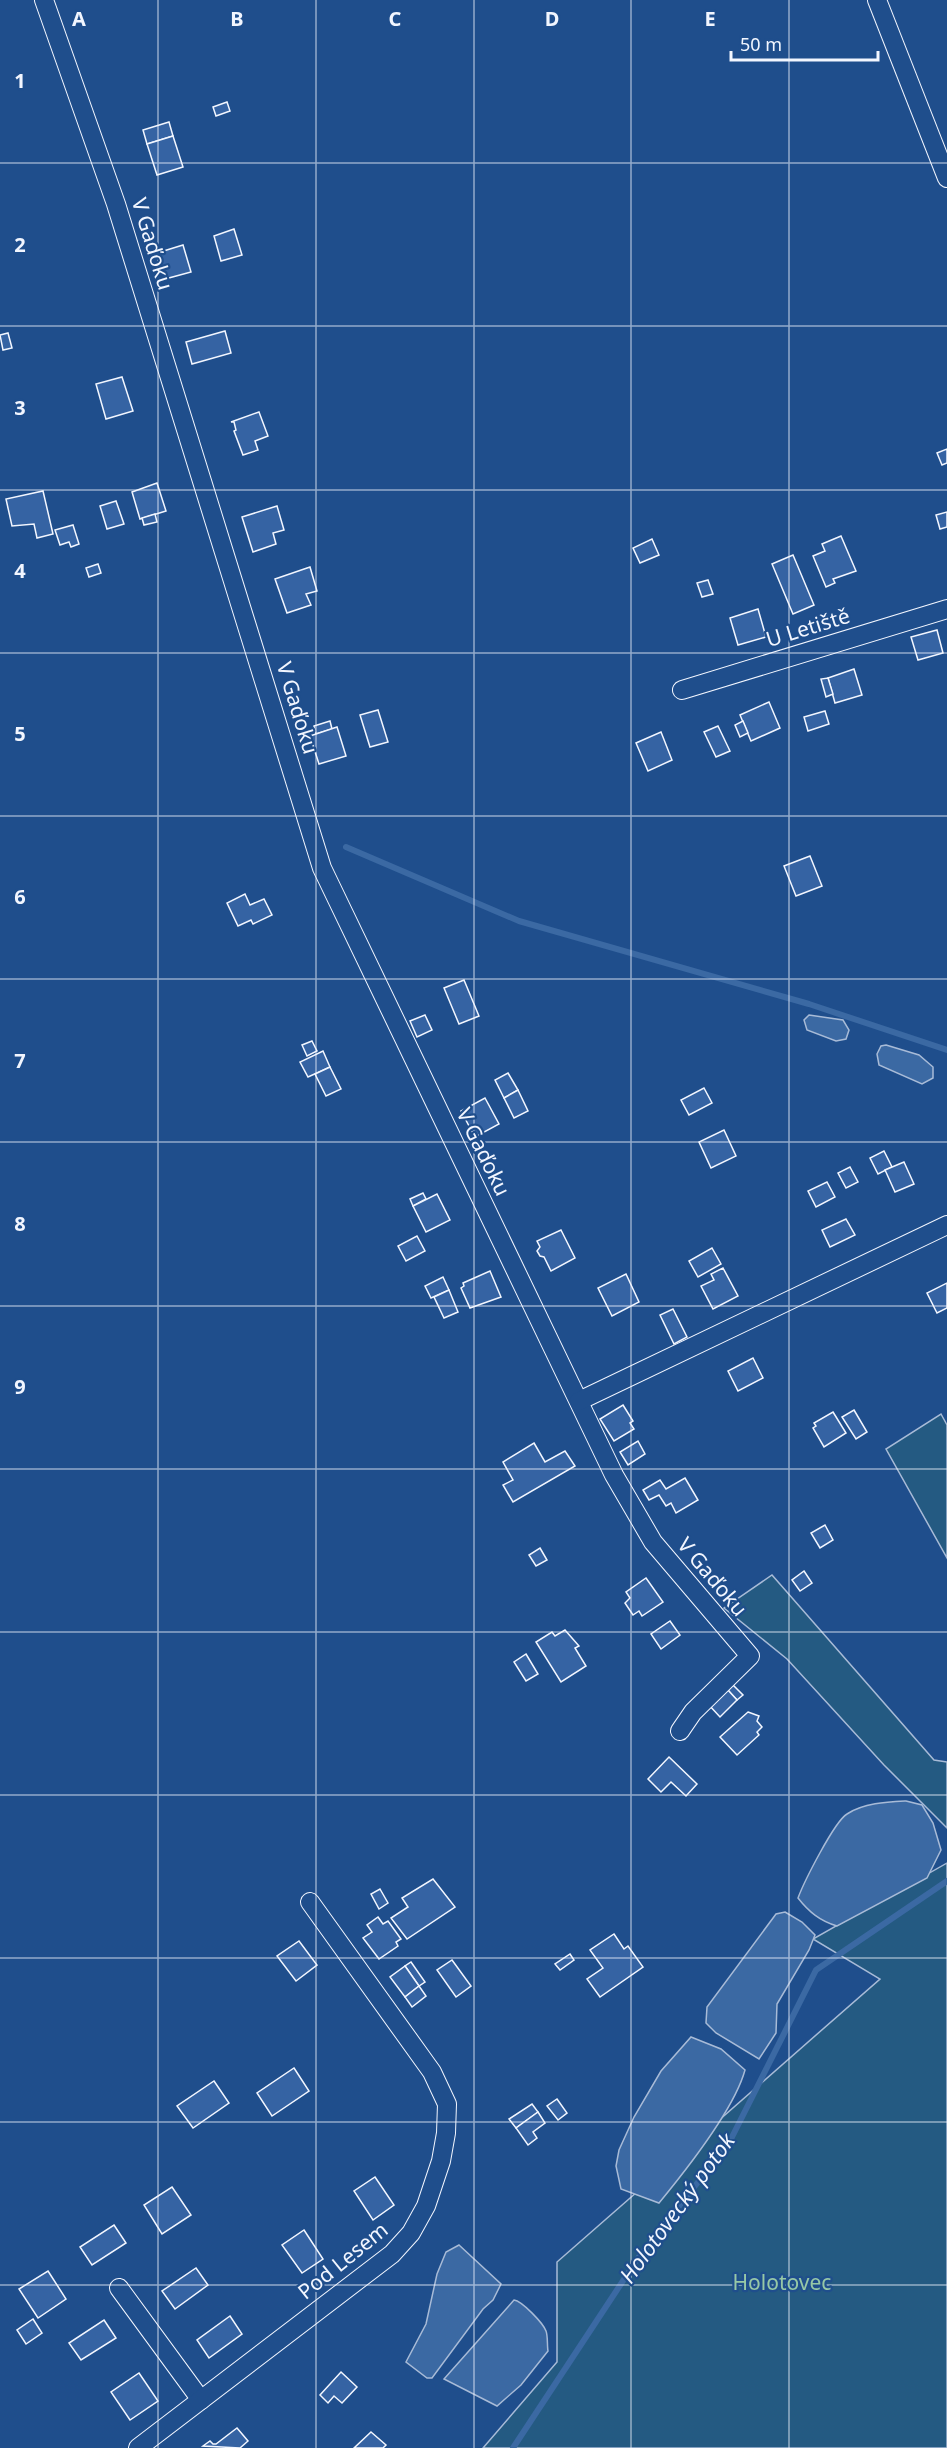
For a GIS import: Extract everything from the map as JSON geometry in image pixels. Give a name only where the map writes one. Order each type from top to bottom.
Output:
[{"type":"street","name":"V Gaďoku","points":[[44,0],[120,215],[322,868],[614,1474],[653,1542],[750,1656],[693,1712],[680,1731]]},
{"type":"street","points":[[877,0],[947,178]]},
{"type":"street","name":"U Letiště","points":[[682,690],[947,609]]},
{"type":"street","points":[[579,1401],[947,1225]]},
{"type":"street","name":"Pod Lesem","points":[[138,2448],[392,2254],[411,2233],[426,2206],[441,2161],[446,2133],[447,2104],[432,2072],[310,1902]]},
{"type":"street","points":[[118,2288],[201,2400]]},
{"type":"green space","points":[[941,1414],[947,1425],[947,1558],[886,1449]]},
{"type":"green space","points":[[772,1575],[934,1760],[947,1762],[947,1828],[884,1765],[787,1659],[724,1608]]},
{"type":"green space","name":"Holotovec","points":[[947,1863],[947,2448],[483,2448],[557,2362],[557,2262],[880,1979],[813,1939]]},
{"type":"shaded area","points":[[809,1015],[843,1020],[849,1030],[846,1039],[836,1041],[807,1030],[804,1020]]},
{"type":"shaded area","points":[[886,1045],[919,1055],[933,1067],[933,1078],[922,1084],[879,1065],[877,1054],[881,1046]]},
{"type":"shaded area","points":[[906,1801],[922,1805],[933,1823],[941,1850],[927,1878],[837,1926],[820,1919],[811,1912],[798,1898],[820,1853],[841,1819],[854,1810],[868,1805]]},
{"type":"shaded area","points":[[785,1912],[802,1922],[815,1935],[809,1950],[777,2004],[776,2033],[759,2059],[716,2033],[706,2023],[707,2007],[776,1914]]},
{"type":"shaded area","points":[[691,2037],[721,2049],[745,2070],[731,2103],[720,2121],[696,2157],[659,2203],[621,2189],[616,2166],[619,2150],[634,2117],[661,2071]]},
{"type":"shaded area","points":[[459,2245],[501,2284],[493,2300],[483,2309],[432,2378],[427,2378],[406,2362],[426,2324],[437,2274],[446,2252]]},
{"type":"shaded area","points":[[514,2300],[527,2308],[544,2327],[547,2333],[548,2351],[521,2385],[497,2406],[444,2379]]},
{"type":"building","points":[[227,102],[230,111],[216,116],[213,107]]},
{"type":"building","points":[[169,122],[173,136],[147,144],[143,130]]},
{"type":"building","points":[[173,136],[183,167],[157,175],[147,144]]},
{"type":"building","points":[[234,229],[242,255],[221,261],[214,236]]},
{"type":"building","points":[[183,245],[191,272],[165,279],[157,253]]},
{"type":"building","points":[[225,331],[231,353],[192,364],[186,342]]},
{"type":"building","points":[[8,333],[12,348],[3,350],[0,335]]},
{"type":"building","points":[[122,377],[133,411],[106,419],[96,384]]},
{"type":"building","points":[[259,412],[268,436],[255,441],[258,450],[243,455],[234,431],[236,430],[234,422],[231,422]]},
{"type":"building","points":[[947,449],[947,463],[942,465],[937,453]]},
{"type":"building","points":[[157,483],[166,511],[140,519],[132,492]]},
{"type":"building","points":[[43,491],[53,534],[37,538],[34,524],[12,526],[6,499]]},
{"type":"building","points":[[116,501],[124,524],[107,529],[100,506]]},
{"type":"building","points":[[277,506],[284,530],[273,533],[276,544],[253,552],[242,517]]},
{"type":"building","points":[[947,512],[947,527],[940,529],[936,515]]},
{"type":"building","points":[[155,514],[157,522],[144,525],[142,518]]},
{"type":"building","points":[[73,525],[79,544],[71,547],[69,542],[60,545],[55,530]]},
{"type":"building","points":[[841,536],[856,571],[833,579],[835,583],[826,587],[813,556],[825,551],[822,544]]},
{"type":"building","points":[[652,539],[659,555],[640,563],[633,548]]},
{"type":"building","points":[[793,555],[814,605],[793,614],[772,564]]},
{"type":"building","points":[[98,564],[101,573],[89,577],[86,568]]},
{"type":"building","points":[[310,567],[317,591],[306,594],[311,605],[287,613],[275,579]]},
{"type":"building","points":[[708,580],[713,594],[702,597],[697,583]]},
{"type":"building","points":[[758,609],[766,637],[738,645],[730,618]]},
{"type":"building","points":[[937,630],[943,653],[918,660],[911,637]]},
{"type":"building","points":[[854,669],[862,695],[835,703],[828,678]]},
{"type":"building","points":[[828,678],[833,694],[826,697],[821,679]]},
{"type":"building","points":[[769,702],[780,728],[751,741],[740,715]]},
{"type":"building","points":[[378,710],[388,742],[370,747],[360,715]]},
{"type":"building","points":[[825,711],[829,724],[808,731],[804,717]]},
{"type":"building","points":[[330,721],[332,729],[316,734],[314,726]]},
{"type":"building","points":[[743,721],[748,733],[740,737],[735,725]]},
{"type":"building","points":[[718,726],[730,751],[716,757],[704,732]]},
{"type":"building","points":[[337,727],[346,756],[319,764],[310,736]]},
{"type":"building","points":[[661,732],[672,760],[648,771],[636,743]]},
{"type":"building","points":[[810,856],[822,886],[796,896],[784,866]]},
{"type":"building","points":[[245,894],[250,905],[264,899],[272,915],[253,924],[251,920],[238,926],[227,903]]},
{"type":"building","points":[[464,980],[479,1016],[459,1024],[444,988]]},
{"type":"building","points":[[425,1015],[432,1030],[417,1037],[410,1021]]},
{"type":"building","points":[[312,1041],[317,1051],[307,1056],[302,1045]]},
{"type":"building","points":[[323,1051],[330,1067],[308,1077],[300,1062]]},
{"type":"building","points":[[330,1067],[341,1089],[326,1096],[315,1074]]},
{"type":"building","points":[[508,1073],[518,1090],[504,1098],[495,1080]]},
{"type":"building","points":[[704,1088],[712,1103],[689,1115],[681,1100]]},
{"type":"building","points":[[518,1090],[528,1111],[514,1118],[504,1098]]},
{"type":"building","points":[[485,1098],[499,1124],[475,1137],[461,1111]]},
{"type":"building","points":[[724,1130],[736,1156],[711,1168],[699,1142]]},
{"type":"building","points":[[884,1151],[892,1167],[878,1174],[870,1158]]},
{"type":"building","points":[[904,1162],[914,1184],[895,1192],[885,1170]]},
{"type":"building","points":[[850,1167],[858,1182],[846,1188],[838,1173]]},
{"type":"building","points":[[827,1182],[835,1197],[816,1207],[808,1191]]},
{"type":"building","points":[[423,1193],[426,1199],[413,1206],[410,1199]]},
{"type":"building","points":[[437,1194],[450,1220],[426,1232],[413,1206]]},
{"type":"building","points":[[846,1219],[855,1235],[830,1247],[822,1230]]},
{"type":"building","points":[[561,1230],[575,1258],[551,1271],[544,1257],[540,1256],[537,1251],[540,1247],[537,1241]]},
{"type":"building","points":[[417,1236],[425,1251],[406,1261],[398,1246]]},
{"type":"building","points":[[712,1248],[721,1264],[698,1277],[689,1261]]},
{"type":"building","points":[[723,1268],[738,1296],[713,1309],[701,1286],[714,1280],[711,1274]]},
{"type":"building","points":[[490,1271],[501,1297],[470,1308],[461,1288],[464,1286],[463,1283]]},
{"type":"building","points":[[626,1274],[639,1302],[612,1316],[598,1288]]},
{"type":"building","points":[[443,1277],[449,1290],[431,1298],[425,1286]]},
{"type":"building","points":[[947,1283],[947,1308],[937,1313],[927,1293]]},
{"type":"building","points":[[449,1290],[458,1312],[444,1318],[434,1297]]},
{"type":"building","points":[[673,1309],[687,1337],[674,1344],[660,1315]]},
{"type":"building","points":[[753,1358],[763,1378],[738,1391],[728,1371]]},
{"type":"building","points":[[623,1405],[633,1421],[630,1423],[634,1429],[614,1441],[600,1419]]},
{"type":"building","points":[[854,1410],[867,1432],[856,1439],[842,1417]]},
{"type":"building","points":[[833,1412],[846,1433],[824,1447],[813,1428],[816,1426],[814,1423]]},
{"type":"building","points":[[638,1441],[645,1454],[628,1465],[620,1452]]},
{"type":"building","points":[[534,1443],[545,1462],[565,1451],[575,1466],[513,1502],[503,1485],[513,1480],[503,1462]]},
{"type":"building","points":[[685,1478],[698,1500],[676,1513],[671,1503],[666,1506],[659,1495],[649,1500],[643,1490],[660,1480],[666,1489]]},
{"type":"building","points":[[825,1525],[833,1540],[820,1548],[811,1533]]},
{"type":"building","points":[[540,1548],[547,1560],[536,1566],[529,1555]]},
{"type":"building","points":[[804,1571],[812,1583],[800,1591],[792,1580]]},
{"type":"building","points":[[646,1578],[663,1602],[642,1616],[639,1611],[633,1615],[625,1603],[630,1598],[626,1592]]},
{"type":"building","points":[[670,1621],[680,1635],[661,1649],[651,1634]]},
{"type":"building","points":[[565,1630],[579,1646],[575,1648],[586,1666],[561,1682],[536,1642],[552,1632],[555,1636]]},
{"type":"building","points":[[526,1654],[538,1674],[526,1681],[514,1662]]},
{"type":"building","points":[[732,1684],[743,1695],[737,1700],[727,1689]]},
{"type":"building","points":[[727,1689],[737,1700],[720,1717],[709,1705]]},
{"type":"building","points":[[748,1712],[759,1716],[757,1721],[762,1727],[757,1732],[759,1735],[737,1755],[720,1737]]},
{"type":"building","points":[[669,1757],[697,1784],[686,1796],[671,1782],[661,1792],[648,1779]]},
{"type":"building","points":[[433,1879],[455,1907],[407,1939],[391,1918],[408,1907],[402,1898]]},
{"type":"building","points":[[380,1889],[388,1903],[379,1909],[371,1894]]},
{"type":"building","points":[[378,1917],[383,1924],[388,1921],[401,1939],[396,1942],[398,1946],[379,1959],[363,1938],[372,1932],[367,1925]]},
{"type":"building","points":[[614,1934],[624,1949],[628,1946],[643,1967],[600,1997],[587,1979],[603,1968],[590,1950]]},
{"type":"building","points":[[299,1941],[317,1965],[296,1981],[277,1956]]},
{"type":"building","points":[[570,1954],[574,1960],[560,1970],[555,1964]]},
{"type":"building","points":[[452,1960],[471,1986],[456,1997],[437,1970]]},
{"type":"building","points":[[411,1962],[425,1982],[419,1986],[405,1966]]},
{"type":"building","points":[[405,1966],[419,1986],[405,1997],[390,1977]]},
{"type":"building","points":[[419,1986],[426,1996],[412,2007],[405,1997]]},
{"type":"building","points":[[294,2068],[309,2091],[272,2116],[257,2093]]},
{"type":"building","points":[[214,2081],[229,2103],[193,2128],[177,2106]]},
{"type":"building","points":[[557,2099],[567,2113],[558,2120],[547,2106]]},
{"type":"building","points":[[532,2104],[538,2112],[516,2128],[509,2119]]},
{"type":"building","points":[[538,2112],[545,2123],[533,2132],[537,2138],[528,2145],[516,2128]]},
{"type":"building","points":[[375,2177],[394,2205],[373,2220],[354,2191]]},
{"type":"building","points":[[172,2187],[191,2215],[162,2234],[144,2205]]},
{"type":"building","points":[[114,2225],[126,2243],[92,2265],[80,2247]]},
{"type":"building","points":[[304,2230],[323,2259],[302,2273],[282,2245]]},
{"type":"building","points":[[196,2268],[208,2285],[175,2309],[162,2291]]},
{"type":"building","points":[[48,2271],[66,2299],[38,2318],[19,2289]]},
{"type":"building","points":[[230,2316],[242,2334],[209,2358],[197,2340]]},
{"type":"building","points":[[33,2319],[42,2333],[26,2344],[17,2330]]},
{"type":"building","points":[[104,2320],[116,2338],[81,2360],[69,2343]]},
{"type":"building","points":[[341,2372],[357,2387],[342,2403],[334,2396],[328,2403],[320,2395]]},
{"type":"building","points":[[139,2373],[158,2401],[130,2420],[111,2392]]},
{"type":"building","points":[[237,2428],[248,2441],[240,2448],[203,2446],[210,2441],[216,2444]]},
{"type":"building","points":[[371,2432],[386,2445],[383,2448],[354,2448]]},
{"type":"waterway","points":[[346,847],[519,921],[809,1004],[947,1050]]},
{"type":"waterway","name":"Holotovecký potok","points":[[513,2448],[638,2258],[729,2143],[816,1970],[947,1881]]}]
